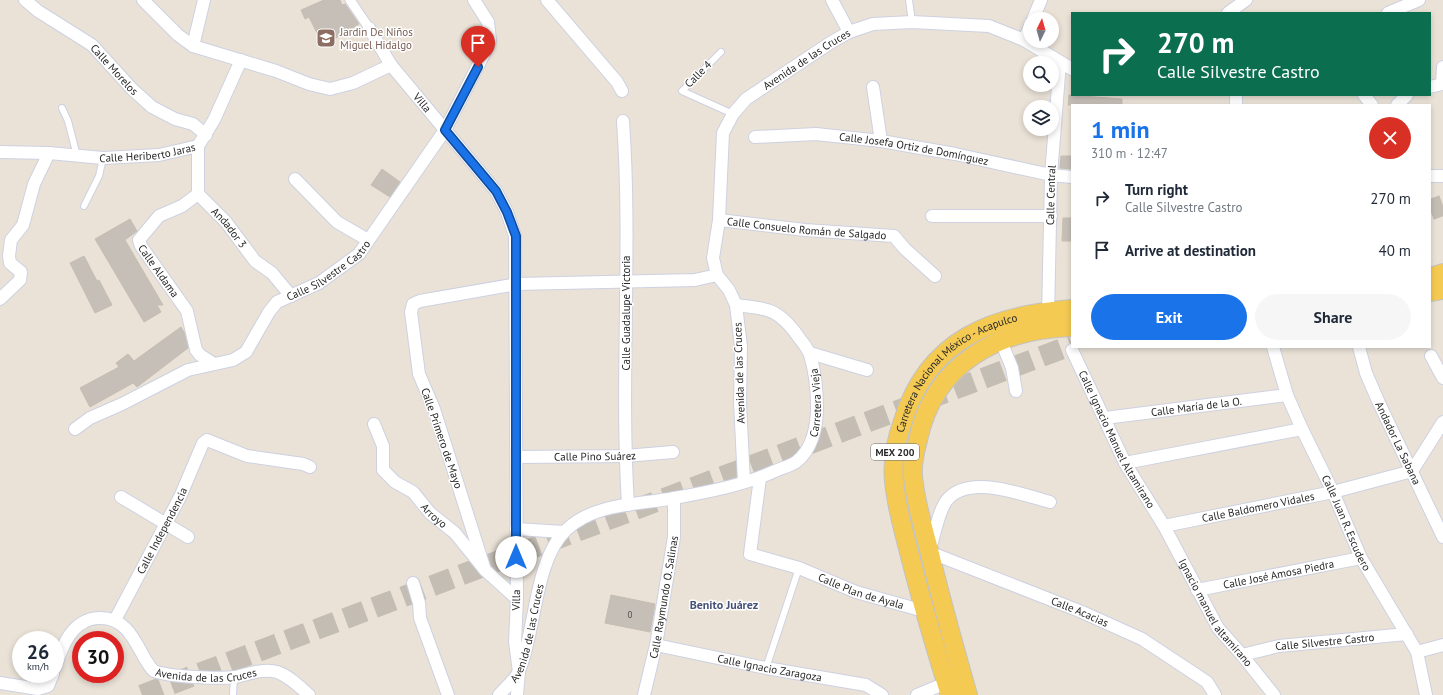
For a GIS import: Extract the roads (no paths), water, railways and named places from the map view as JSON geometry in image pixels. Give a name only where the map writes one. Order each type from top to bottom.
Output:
[{"type":"main road","points":[[1431,276],[1443,273]]},
{"type":"main road","points":[[1431,292],[1443,290]]},
{"type":"main road","name":"Carretera Nacional México - Acapulco","points":[[968,695],[944,611],[916,495],[913,474],[915,454],[921,426],[930,402],[942,384],[973,356],[990,345],[1026,332],[1048,319],[1071,309]]},
{"type":"main road","name":"Carretera Nacional México - Acapulco","points":[[948,689],[924,611],[900,514],[894,481],[894,458],[898,436],[907,408],[918,386],[933,365],[955,344],[974,332],[998,322],[1048,319],[1071,327]]},
{"type":"street","name":"Calle Morelos","points":[[25,0],[38,11],[92,45],[132,89],[152,107],[175,119],[193,124],[206,135]]},
{"type":"street","points":[[143,0],[178,35],[193,46],[241,60],[309,84],[330,89],[353,83],[391,65]]},
{"type":"street","points":[[193,46],[204,0]]},
{"type":"street","points":[[350,0],[369,28]]},
{"type":"street","name":"Calle Silvestre Castro","points":[[76,429],[90,418],[128,402],[188,370],[233,360],[246,352],[269,312],[277,302],[319,283],[359,254],[445,130],[484,54],[490,40],[488,22],[474,0]]},
{"type":"street","points":[[547,0],[617,82],[622,91]]},
{"type":"street","points":[[832,0],[849,32]]},
{"type":"street","points":[[1036,12],[1041,0]]},
{"type":"street","points":[[1229,12],[1246,0]]},
{"type":"street","points":[[1390,12],[1419,0]]},
{"type":"street","name":"Avenida de las Cruces","points":[[499,695],[519,672],[546,564],[552,550],[564,532],[576,522],[598,512],[628,505],[674,498],[744,482],[740,403],[740,347],[736,305],[729,290],[717,275],[713,258],[719,220],[723,133],[733,114],[746,99],[830,43],[849,32],[873,24],[912,22],[989,26],[1023,40]]},
{"type":"street","name":"Villa","points":[[369,28],[391,65],[496,191],[507,212],[516,236],[517,599],[515,642],[519,672]]},
{"type":"street","name":"Avenida de las Cruces","points":[[1037,48],[1071,68]]},
{"type":"street","name":"Calle Heriberto Jaras","points":[[0,152],[49,153],[104,158],[159,155],[198,146],[206,135],[241,60]]},
{"type":"street","name":"Calle Central","points":[[1048,319],[1051,175],[1060,62]]},
{"type":"street","points":[[1431,87],[1442,84],[1443,67]]},
{"type":"street","points":[[873,87],[881,141]]},
{"type":"street","points":[[1365,96],[1371,104]]},
{"type":"street","points":[[1398,104],[1406,96]]},
{"type":"street","name":"Calle Guadalupe Victoria","points":[[623,121],[627,174],[625,456],[628,505]]},
{"type":"street","name":"Calle Josefa Ortiz de Domínguez","points":[[755,137],[816,134],[881,141],[954,154],[1051,175],[1071,177]]},
{"type":"street","points":[[198,146],[198,194]]},
{"type":"street","points":[[0,299],[20,280],[21,272],[10,263],[9,256],[11,240],[23,225],[34,184],[49,153]]},
{"type":"street","points":[[1431,176],[1443,176]]},
{"type":"street","points":[[294,179],[336,222],[368,240]]},
{"type":"street","name":"Andador 3","points":[[198,194],[226,222],[255,261],[272,273],[291,296]]},
{"type":"street","name":"Calle Aldama","points":[[198,194],[182,206],[159,216],[139,240],[141,246],[187,311],[196,350],[200,355],[214,364]]},
{"type":"street","points":[[932,216],[1051,216]]},
{"type":"street","name":"Calle Consuelo Román de Salgado","points":[[719,220],[805,230],[894,236],[905,249],[935,276]]},
{"type":"street","points":[[517,284],[626,283],[695,280],[717,275]]},
{"type":"street","name":"Calle Primero de Mayo","points":[[485,570],[434,409],[419,374],[411,312],[413,304],[420,301],[517,284]]},
{"type":"street","name":"Carretera Vieja","points":[[736,305],[760,308],[777,313],[788,321],[810,354],[817,394],[817,420],[812,442],[796,462],[760,478],[744,482]]},
{"type":"street","points":[[1001,341],[1012,368],[1016,391]]},
{"type":"street","name":"Calle Juan R. Escudero","points":[[1273,348],[1288,394],[1302,429],[1333,492],[1361,558],[1417,652],[1426,695]]},
{"type":"street","name":"Andador La Sabana","points":[[1359,348],[1366,373],[1443,537]]},
{"type":"street","name":"Calle Ignacio Manuel Altamirano","points":[[1072,350],[1125,463],[1164,526]]},
{"type":"street","points":[[810,354],[867,370]]},
{"type":"street","points":[[1431,356],[1443,378]]},
{"type":"street","name":"Calle María de la O.","points":[[1105,418],[1288,394]]},
{"type":"street","points":[[1412,471],[1443,422]]},
{"type":"street","name":"Arroyo","points":[[374,424],[383,446],[384,470],[396,482],[413,492],[430,513],[455,533],[485,570],[517,599]]},
{"type":"street","points":[[1125,463],[1302,429]]},
{"type":"street","name":"Calle Independencia","points":[[115,620],[180,497],[203,443],[207,440],[247,456],[303,464],[310,467]]},
{"type":"street","name":"Calle Pino Suárez","points":[[517,457],[625,456],[673,452]]},
{"type":"street","name":"Calle Baldomero Vidales","points":[[1164,526],[1333,492],[1412,471]]},
{"type":"street","name":"Calle Plan de Ayala","points":[[760,478],[750,554],[799,568],[856,592],[924,611]]},
{"type":"street","points":[[929,552],[947,500],[955,493],[966,488],[990,487],[1050,502]]},
{"type":"street","points":[[121,497],[165,525],[188,537]]},
{"type":"street","name":"Calle Raymundo O. Salinas","points":[[644,695],[656,645],[674,537],[674,498]]},
{"type":"street","name":"Ignacio manuel altamirano","points":[[1164,526],[1218,628],[1274,695]]},
{"type":"street","points":[[516,530],[564,532]]},
{"type":"street","name":"Calle Acacias","points":[[929,552],[1082,612],[1142,639],[1208,682],[1215,695]]},
{"type":"street","name":"Calle José Amosa Piedra","points":[[1197,590],[1361,558]]},
{"type":"street","points":[[413,583],[419,603],[420,618],[448,695]]},
{"type":"street","points":[[64,643],[74,628],[86,620],[100,618],[115,620]]},
{"type":"street","name":"Avenida de las Cruces","points":[[115,620],[128,630],[152,670],[160,673],[188,676],[234,677],[260,672],[277,672],[290,679],[309,695]]},
{"type":"street","name":"Calle Silvestre Castro","points":[[1242,655],[1278,646],[1407,634]]},
{"type":"street","name":"Calle Ignacio Zaragoza","points":[[656,645],[766,668],[866,685],[882,695]]},
{"type":"street","points":[[1417,652],[1443,645]]},
{"type":"street","points":[[517,695],[519,672]]},
{"type":"street","points":[[0,683],[38,689],[48,686],[49,683]]},
{"type":"street","points":[[916,695],[948,689]]},
{"type":"lane","points":[[909,0],[912,22]]},
{"type":"lane","name":"Calle 4","points":[[721,52],[682,91],[733,114]]},
{"type":"lane","points":[[62,108],[68,121],[77,156]]},
{"type":"lane","points":[[84,206],[99,176],[104,158]]},
{"type":"lane","points":[[766,668],[799,568]]},
{"type":"lane","points":[[233,695],[234,677]]},
{"type":"tunnel","points":[[1431,210],[1443,205]]},
{"type":"tunnel","points":[[142,695],[1071,345]]},
{"type":"place","name":"Jardin De Niños Miguel Hidalgo","points":[[326,38]]},
{"type":"district","name":"Benito Juárez","points":[[724,604]]}]
